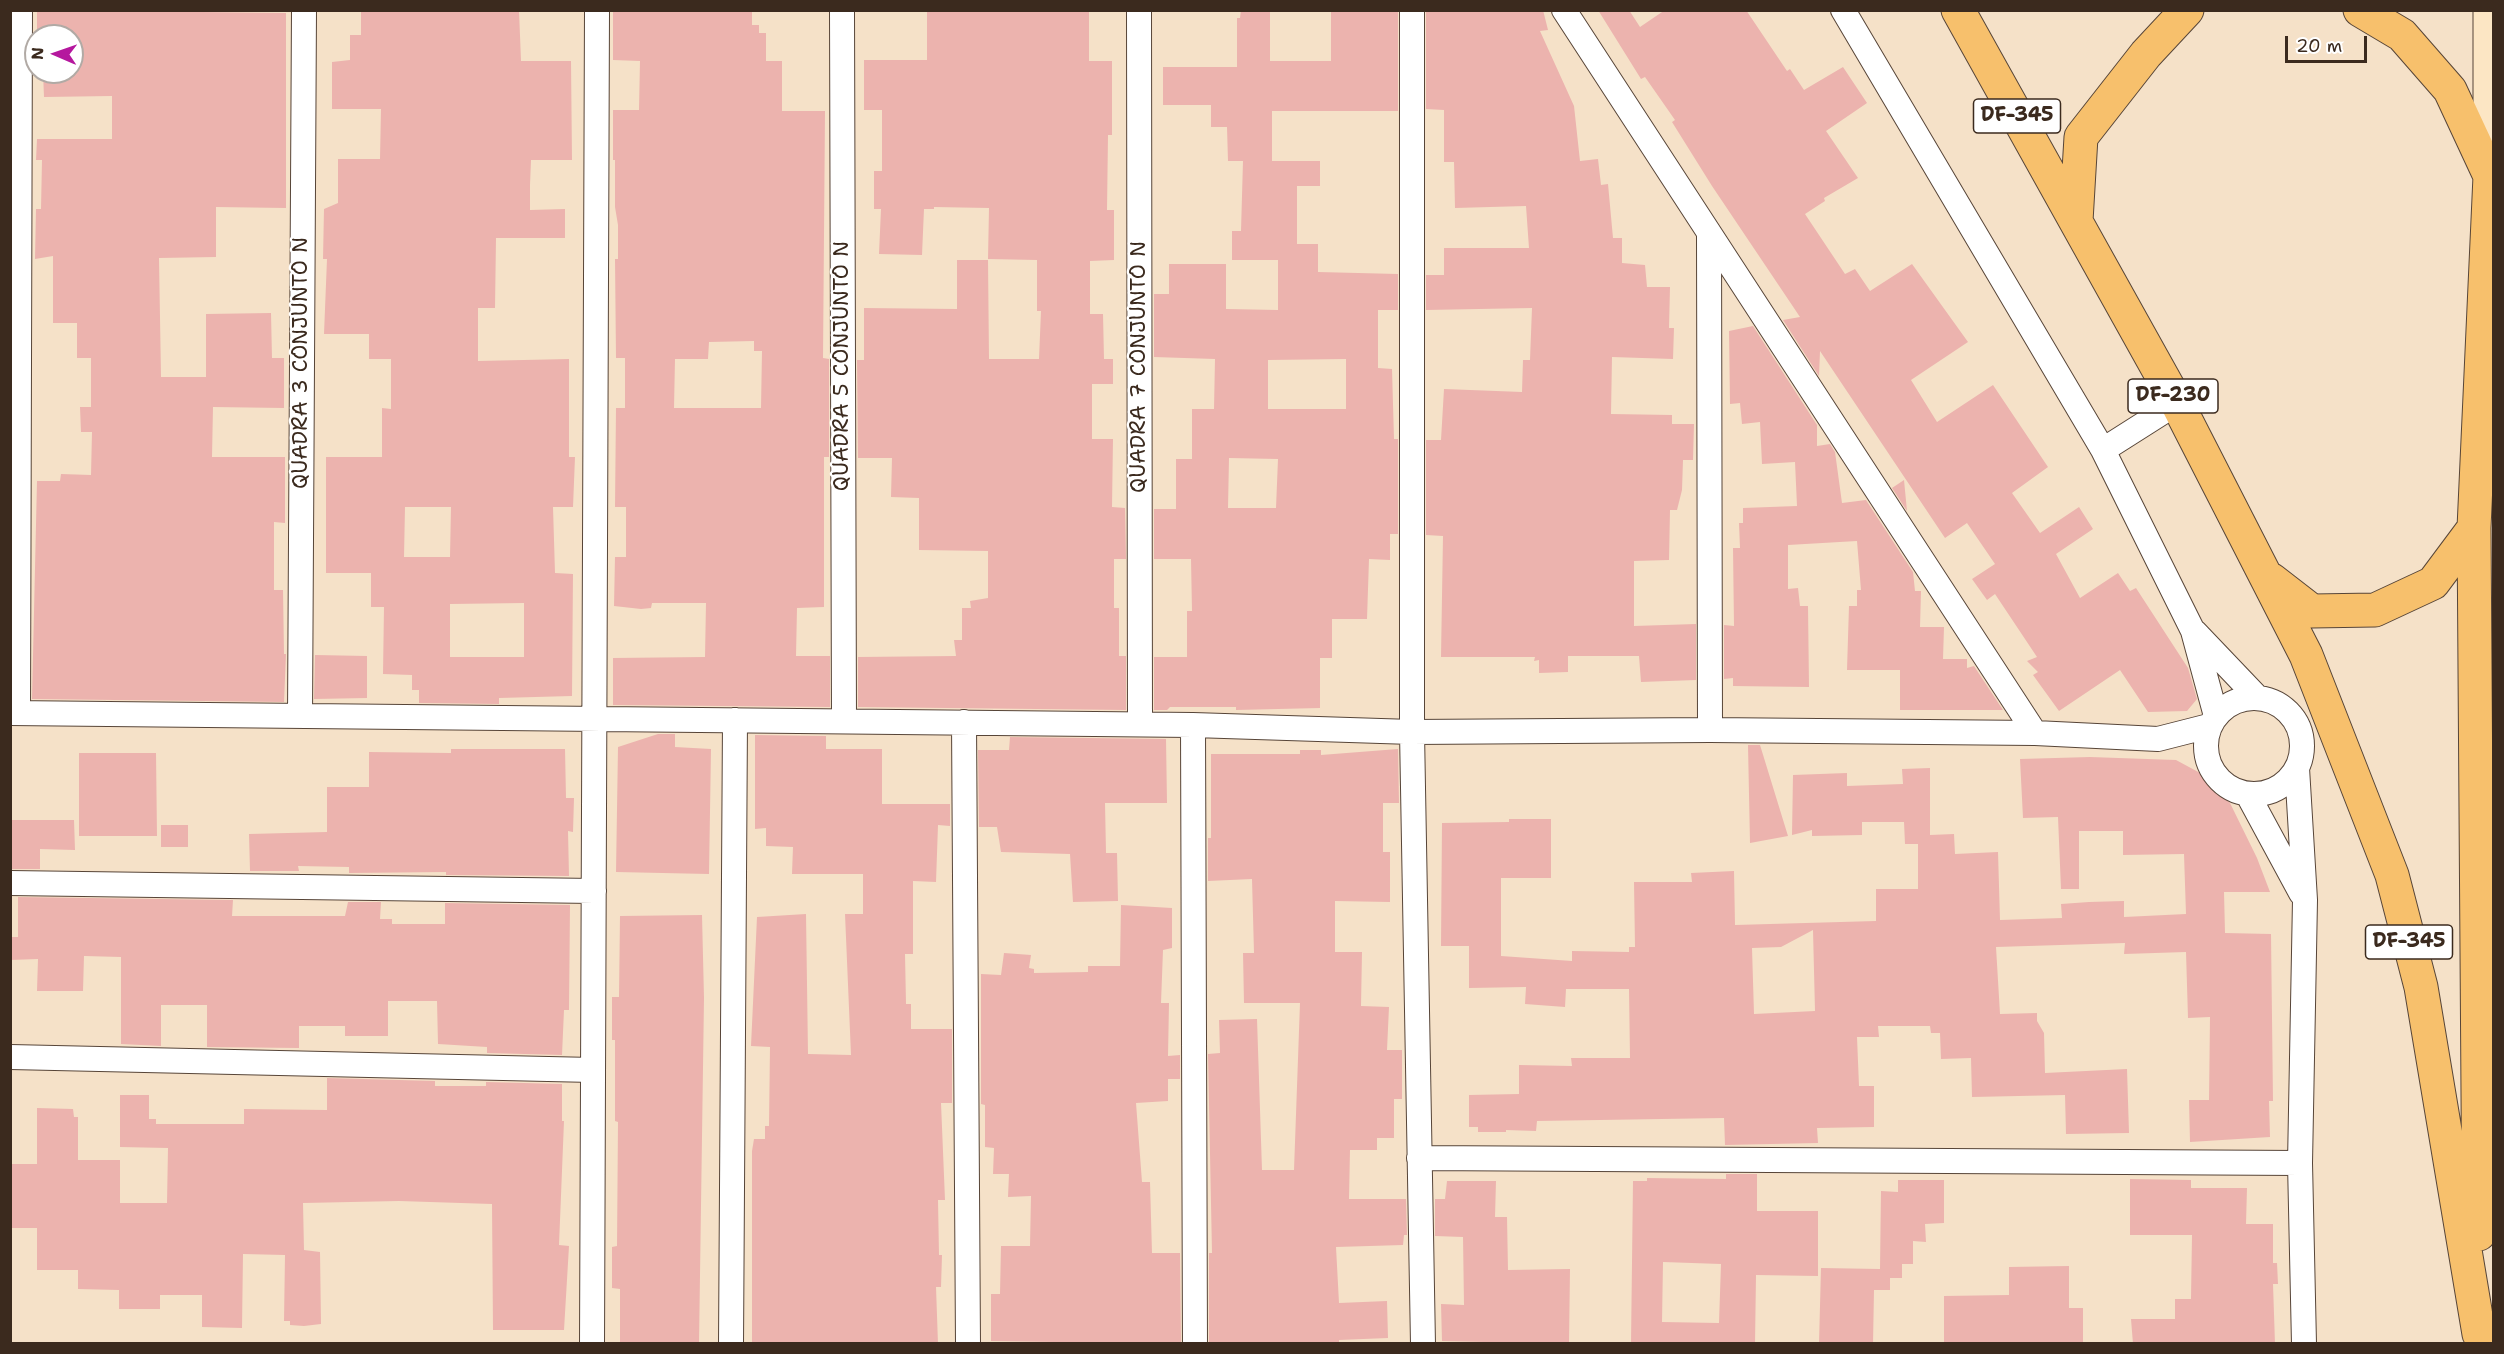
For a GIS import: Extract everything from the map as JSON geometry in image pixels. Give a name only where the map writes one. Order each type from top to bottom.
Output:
[{"type":"main road","name":"DF-345","points":[[1958,10],[2177,404],[2306,655],[2392,875],[2421,987],[2479,1339]]},
{"type":"main road","points":[[2076,221],[2081,136],[2146,54],[2187,10]]},
{"type":"main road","points":[[2360,10],[2402,35],[2450,90],[2490,176]]},
{"type":"main road","points":[[2479,1339],[2474,528],[2490,176],[2490,10]]},
{"type":"main road","points":[[2263,574],[2312,611],[2375,610],[2433,583],[2474,528]]},
{"type":"street","points":[[20,10],[14,713],[1140,724],[1412,732],[1710,730],[2035,733],[2158,739],[2207,760]]},
{"type":"street","name":"QUADRA 3 CONJUNTO N","points":[[300,715],[304,10]]},
{"type":"street","points":[[592,1344],[597,10]]},
{"type":"street","name":"QUADRA 5 CONJUNTO N","points":[[842,10],[844,721]]},
{"type":"street","name":"QUADRA 7 CONJUNTO N","points":[[1139,10],[1140,724]]},
{"type":"street","points":[[1412,10],[1412,732],[1423,1344]]},
{"type":"street","points":[[1564,10],[2035,733]]},
{"type":"street","points":[[1843,10],[2103,450],[2193,631],[2212,721],[2205,749],[2213,773],[2223,784],[2235,791],[2248,795],[2260,795],[2282,786],[2297,768]]},
{"type":"street","points":[[1709,235],[1710,730]]},
{"type":"street","points":[[2103,450],[2177,404]]},
{"type":"street","points":[[2193,631],[2257,697],[2280,705],[2296,722],[2302,745],[2297,768],[2305,900],[2300,1163],[2304,1344]]},
{"type":"street","points":[[2158,739],[2212,721],[2234,702],[2257,697]]},
{"type":"street","points":[[731,1344],[735,720]]},
{"type":"street","points":[[964,722],[968,1344]]},
{"type":"street","points":[[1193,725],[1195,1344]]},
{"type":"street","points":[[2248,795],[2305,900]]},
{"type":"street","points":[[10,883],[594,891]]},
{"type":"street","points":[[10,1057],[593,1070]]},
{"type":"street","points":[[1419,1158],[2300,1163]]},
{"type":"building","points":[[37,10],[286,13],[286,208],[216,207],[216,257],[159,258],[161,377],[206,377],[206,314],[271,313],[272,358],[284,358],[284,408],[213,407],[212,457],[285,457],[285,523],[274,522],[274,590],[283,590],[284,654],[286,654],[284,702],[32,699],[37,481],[60,481],[61,474],[91,475],[92,432],[81,432],[80,407],[91,407],[91,358],[77,358],[77,323],[53,323],[53,256],[35,259],[36,209],[41,209],[42,160],[36,160],[37,139],[112,139],[112,96],[44,97],[43,84],[84,84],[84,24],[37,24]]},
{"type":"building","points":[[361,10],[519,10],[521,61],[571,61],[572,160],[531,160],[530,185],[530,210],[565,209],[565,238],[496,238],[495,308],[478,308],[478,361],[569,359],[569,457],[575,457],[573,507],[553,507],[555,573],[573,574],[572,696],[499,698],[499,704],[419,703],[419,690],[412,690],[412,675],[383,674],[384,607],[371,607],[371,573],[326,573],[326,457],[382,457],[382,408],[391,409],[391,359],[369,359],[369,334],[324,334],[327,259],[323,259],[324,209],[338,203],[338,159],[380,159],[381,109],[332,109],[332,62],[350,60],[350,35],[361,35]],"holes":[[[405,507],[451,507],[450,557],[404,557]],[[524,603],[524,657],[450,657],[450,604]]]},
{"type":"building","points":[[613,10],[752,10],[752,25],[759,25],[759,33],[766,33],[766,61],[782,61],[782,111],[825,111],[823,358],[829,359],[829,457],[824,457],[824,607],[797,608],[796,656],[830,656],[830,707],[613,705],[613,658],[705,657],[706,603],[652,603],[651,608],[641,609],[614,606],[615,557],[626,557],[626,507],[615,507],[616,408],[625,408],[625,358],[616,358],[615,259],[618,259],[618,225],[615,207],[613,110],[639,110],[640,61],[613,60]],"holes":[[[754,341],[754,351],[762,351],[761,408],[674,408],[675,359],[708,359],[709,342]]]},
{"type":"building","points":[[927,10],[1089,10],[1089,61],[1112,61],[1112,135],[1108,135],[1107,210],[1114,210],[1114,260],[1090,261],[1090,314],[1103,314],[1104,359],[1113,359],[1113,384],[1092,384],[1092,439],[1113,439],[1112,507],[1125,508],[1126,559],[1114,559],[1114,608],[1119,608],[1119,656],[1126,656],[1126,710],[858,707],[858,657],[956,656],[954,640],[962,640],[962,608],[971,608],[970,601],[988,598],[988,551],[919,550],[919,498],[891,497],[892,458],[858,458],[857,360],[864,360],[864,308],[957,309],[957,260],[988,260],[989,359],[1039,359],[1041,311],[1037,311],[1037,260],[988,259],[989,208],[934,207],[934,209],[924,209],[922,255],[879,254],[881,209],[874,209],[874,171],[882,171],[882,110],[864,110],[864,60],[927,60]]},
{"type":"building","points":[[1241,10],[1270,10],[1270,61],[1331,61],[1331,12],[1398,12],[1398,111],[1272,111],[1272,161],[1320,161],[1320,186],[1297,186],[1297,244],[1318,244],[1318,272],[1398,274],[1398,310],[1378,310],[1378,368],[1392,369],[1394,439],[1398,439],[1398,534],[1390,534],[1390,560],[1369,559],[1367,619],[1332,619],[1332,658],[1320,658],[1320,708],[1236,710],[1236,707],[1170,707],[1167,710],[1154,710],[1154,657],[1187,657],[1187,611],[1192,611],[1191,559],[1154,559],[1154,509],[1176,509],[1176,459],[1192,459],[1192,409],[1214,409],[1215,359],[1154,357],[1154,294],[1169,294],[1169,264],[1226,264],[1226,309],[1278,310],[1278,260],[1232,260],[1232,231],[1241,231],[1243,161],[1228,161],[1227,127],[1211,127],[1211,105],[1163,105],[1163,67],[1237,67],[1237,18],[1240,18]],"holes":[[[1346,359],[1346,409],[1268,409],[1268,360]],[[1229,458],[1278,459],[1276,508],[1228,508]]]},
{"type":"building","points":[[1426,10],[1543,10],[1548,30],[1540,31],[1574,106],[1580,161],[1598,159],[1601,185],[1608,184],[1613,238],[1622,238],[1622,263],[1645,265],[1647,287],[1670,287],[1669,328],[1674,328],[1673,359],[1612,357],[1611,414],[1672,415],[1672,424],[1694,424],[1693,460],[1683,460],[1682,490],[1677,510],[1670,510],[1669,560],[1634,561],[1634,626],[1696,624],[1696,680],[1641,682],[1639,656],[1568,656],[1568,672],[1539,673],[1539,660],[1534,661],[1535,657],[1441,657],[1443,536],[1426,535],[1426,440],[1441,440],[1444,389],[1522,392],[1523,360],[1530,360],[1532,308],[1426,310],[1426,275],[1444,275],[1444,248],[1529,248],[1526,206],[1455,208],[1454,162],[1444,162],[1444,110],[1426,109]]},
{"type":"building","points":[[1598,10],[1629,10],[1640,27],[1665,10],[1746,10],[1787,71],[1790,69],[1804,90],[1843,67],[1867,103],[1826,131],[1858,178],[1824,198],[1825,201],[1805,214],[1845,274],[1855,269],[1870,291],[1912,264],[1968,342],[1911,380],[1937,422],[1993,385],[2048,467],[2012,493],[2040,533],[2079,507],[2093,529],[2056,554],[2080,598],[2118,573],[2130,591],[2136,588],[2188,668],[2197,699],[2187,711],[2148,712],[2120,670],[2059,711],[2033,675],[2038,672],[2027,661],[2037,657],[1995,594],[1987,600],[1972,579],[1995,564],[1967,523],[1945,538],[1820,351],[1819,376],[1783,320],[1800,317],[1712,186],[1672,122],[1675,120],[1645,77],[1641,79]]},
{"type":"building","points":[[1753,326],[1817,425],[1817,446],[1830,444],[1835,452],[1842,503],[1866,500],[1913,572],[1915,591],[1921,591],[1920,627],[1944,627],[1943,659],[1967,659],[1967,668],[1974,666],[2003,710],[1900,710],[1900,670],[1847,670],[1849,606],[1857,606],[1857,590],[1861,590],[1857,541],[1788,545],[1788,589],[1798,588],[1800,606],[1808,606],[1809,687],[1733,686],[1733,678],[1724,679],[1724,625],[1734,626],[1733,548],[1740,548],[1739,523],[1743,523],[1743,508],[1797,506],[1795,462],[1762,464],[1760,422],[1742,424],[1740,403],[1730,404],[1729,331]]},
{"type":"building","points":[[1904,480],[1907,511],[1892,488]]},
{"type":"building","points":[[315,655],[367,656],[367,698],[314,699]]},
{"type":"building","points":[[658,734],[675,734],[675,747],[711,749],[709,874],[616,872],[618,747]]},
{"type":"building","points":[[755,735],[826,736],[826,749],[882,749],[882,804],[950,804],[950,826],[938,825],[936,882],[913,881],[913,954],[905,954],[906,1004],[911,1004],[911,1029],[952,1029],[952,1103],[941,1103],[945,1200],[938,1200],[939,1255],[942,1255],[941,1287],[936,1287],[938,1344],[752,1344],[752,1151],[754,1139],[765,1139],[765,1126],[769,1126],[770,1047],[751,1046],[757,917],[806,914],[808,1054],[851,1055],[845,914],[863,914],[863,874],[792,874],[793,847],[766,846],[766,828],[755,829]]},
{"type":"building","points":[[1010,737],[1166,739],[1167,803],[1105,803],[1106,853],[1117,853],[1118,901],[1073,902],[1070,854],[1001,852],[997,827],[979,827],[978,750],[1009,750]]},
{"type":"building","points":[[1748,745],[1760,745],[1788,836],[1750,843]]},
{"type":"building","points":[[451,749],[565,749],[566,798],[574,798],[573,832],[568,831],[569,876],[446,875],[446,872],[349,873],[349,867],[298,866],[299,871],[250,871],[249,834],[327,832],[327,787],[369,787],[369,752],[451,753]]},
{"type":"building","points":[[1398,749],[1399,803],[1383,803],[1383,852],[1390,852],[1390,902],[1335,901],[1335,952],[1362,952],[1361,1006],[1389,1007],[1387,1050],[1402,1050],[1402,1099],[1394,1099],[1394,1138],[1377,1138],[1377,1150],[1350,1150],[1349,1199],[1406,1199],[1407,1235],[1404,1235],[1403,1245],[1336,1247],[1339,1303],[1387,1301],[1388,1338],[1339,1340],[1339,1344],[1209,1344],[1209,1253],[1212,1253],[1208,1054],[1220,1053],[1219,1020],[1257,1019],[1262,1170],[1294,1170],[1300,1003],[1244,1003],[1243,953],[1254,953],[1252,879],[1208,881],[1208,838],[1211,838],[1211,754],[1300,754],[1300,750],[1321,750],[1321,755]]},
{"type":"building","points":[[79,753],[156,753],[157,836],[79,836]]},
{"type":"building","points":[[2090,757],[2176,760],[2202,774],[2230,803],[2257,858],[2270,892],[2224,892],[2225,933],[2271,934],[2273,1101],[2269,1101],[2270,1137],[2190,1142],[2189,1100],[2209,1100],[2210,1017],[2188,1018],[2186,952],[2124,954],[2125,943],[1996,947],[2000,1014],[2037,1013],[2037,1021],[2044,1033],[2045,1073],[2127,1069],[2129,1133],[2066,1134],[2065,1095],[1972,1097],[1971,1058],[1941,1059],[1940,1033],[1931,1033],[1930,1026],[1878,1026],[1879,1037],[1857,1037],[1859,1086],[1874,1086],[1874,1127],[1817,1128],[1818,1143],[1725,1145],[1724,1118],[1537,1121],[1536,1131],[1478,1132],[1478,1127],[1469,1127],[1469,1095],[1519,1094],[1519,1065],[1572,1066],[1571,1058],[1630,1058],[1629,989],[1566,989],[1565,1007],[1525,1004],[1526,987],[1469,988],[1469,946],[1441,946],[1442,823],[1551,819],[1551,878],[1501,878],[1501,956],[1572,961],[1572,951],[1629,952],[1629,947],[1635,947],[1634,882],[1692,882],[1691,873],[1734,871],[1735,925],[1876,921],[1876,889],[1918,889],[1918,844],[1905,844],[1904,822],[1862,822],[1862,835],[1812,836],[1812,830],[1792,835],[1793,775],[1847,773],[1847,786],[1903,784],[1902,769],[1930,768],[1930,835],[1954,834],[1955,854],[1998,852],[2000,920],[2062,918],[2061,904],[2089,902],[2124,901],[2124,917],[2186,914],[2184,854],[2123,855],[2123,831],[2079,831],[2079,889],[2061,889],[2058,817],[2023,818],[2020,759]],"holes":[[[1813,930],[1815,1011],[1754,1014],[1752,948],[1781,947]]]},
{"type":"building","points":[[10,820],[74,820],[75,850],[40,849],[40,869],[10,869]]},
{"type":"building","points":[[161,825],[188,825],[188,847],[161,847]]},
{"type":"building","points":[[18,897],[233,900],[232,916],[345,916],[348,902],[381,902],[380,919],[392,919],[392,924],[445,924],[445,903],[570,905],[569,1010],[564,1010],[562,1055],[487,1053],[487,1047],[438,1044],[437,1001],[388,1001],[388,1036],[345,1036],[345,1026],[299,1026],[299,1048],[207,1047],[207,1005],[161,1005],[161,1046],[121,1044],[121,957],[84,956],[83,991],[37,991],[38,959],[10,960],[10,937],[18,937]]},
{"type":"building","points":[[1121,905],[1172,908],[1172,948],[1163,950],[1161,1003],[1169,1003],[1168,1056],[1180,1055],[1180,1079],[1168,1079],[1168,1101],[1136,1103],[1142,1182],[1150,1182],[1152,1253],[1180,1253],[1181,1344],[991,1341],[991,1294],[1000,1294],[1001,1246],[1030,1246],[1031,1196],[1008,1197],[1009,1174],[993,1174],[994,1148],[985,1147],[985,1105],[981,1104],[981,974],[1001,975],[1004,953],[1031,955],[1029,968],[1034,969],[1034,973],[1088,972],[1088,966],[1120,966]]},
{"type":"building","points":[[702,915],[704,998],[699,1344],[620,1344],[620,1289],[612,1288],[612,1247],[617,1246],[618,1122],[615,1121],[615,1040],[612,1040],[612,997],[619,997],[620,916]]},
{"type":"building","points":[[327,1078],[435,1081],[435,1086],[486,1086],[486,1082],[562,1084],[562,1121],[564,1121],[559,1245],[569,1246],[564,1330],[493,1330],[492,1204],[399,1201],[303,1203],[304,1250],[320,1252],[321,1324],[304,1326],[290,1325],[290,1321],[284,1321],[285,1255],[243,1254],[242,1328],[202,1327],[202,1295],[160,1295],[160,1309],[119,1309],[119,1290],[78,1289],[78,1270],[37,1270],[37,1228],[10,1228],[10,1164],[37,1164],[37,1108],[73,1109],[74,1117],[78,1117],[78,1160],[120,1160],[120,1203],[167,1203],[168,1148],[120,1147],[120,1095],[149,1095],[149,1119],[156,1119],[156,1124],[244,1124],[244,1109],[327,1110]]},
{"type":"building","points":[[1726,1174],[1757,1174],[1757,1211],[1818,1211],[1818,1276],[1756,1275],[1755,1344],[1631,1344],[1633,1181],[1647,1181],[1647,1178],[1726,1179]],"holes":[[[1663,1262],[1721,1264],[1719,1323],[1662,1322]]]},
{"type":"building","points":[[2130,1179],[2191,1180],[2191,1188],[2247,1188],[2246,1224],[2273,1224],[2273,1263],[2277,1263],[2278,1284],[2273,1284],[2275,1344],[2133,1344],[2131,1319],[2175,1319],[2175,1299],[2191,1299],[2192,1235],[2130,1235]]},
{"type":"building","points":[[1898,1180],[1944,1180],[1944,1223],[1925,1224],[1926,1242],[1913,1241],[1913,1264],[1902,1264],[1902,1278],[1890,1278],[1890,1290],[1874,1290],[1873,1344],[1819,1344],[1821,1268],[1880,1269],[1881,1191],[1898,1192]]},
{"type":"building","points":[[1447,1181],[1496,1181],[1495,1217],[1507,1217],[1508,1270],[1570,1269],[1569,1344],[1442,1341],[1441,1304],[1464,1305],[1463,1237],[1435,1236],[1435,1199],[1445,1199]]},
{"type":"building","points":[[2069,1266],[2069,1308],[2083,1308],[2083,1344],[1944,1344],[1944,1296],[2009,1295],[2009,1267]]}]
